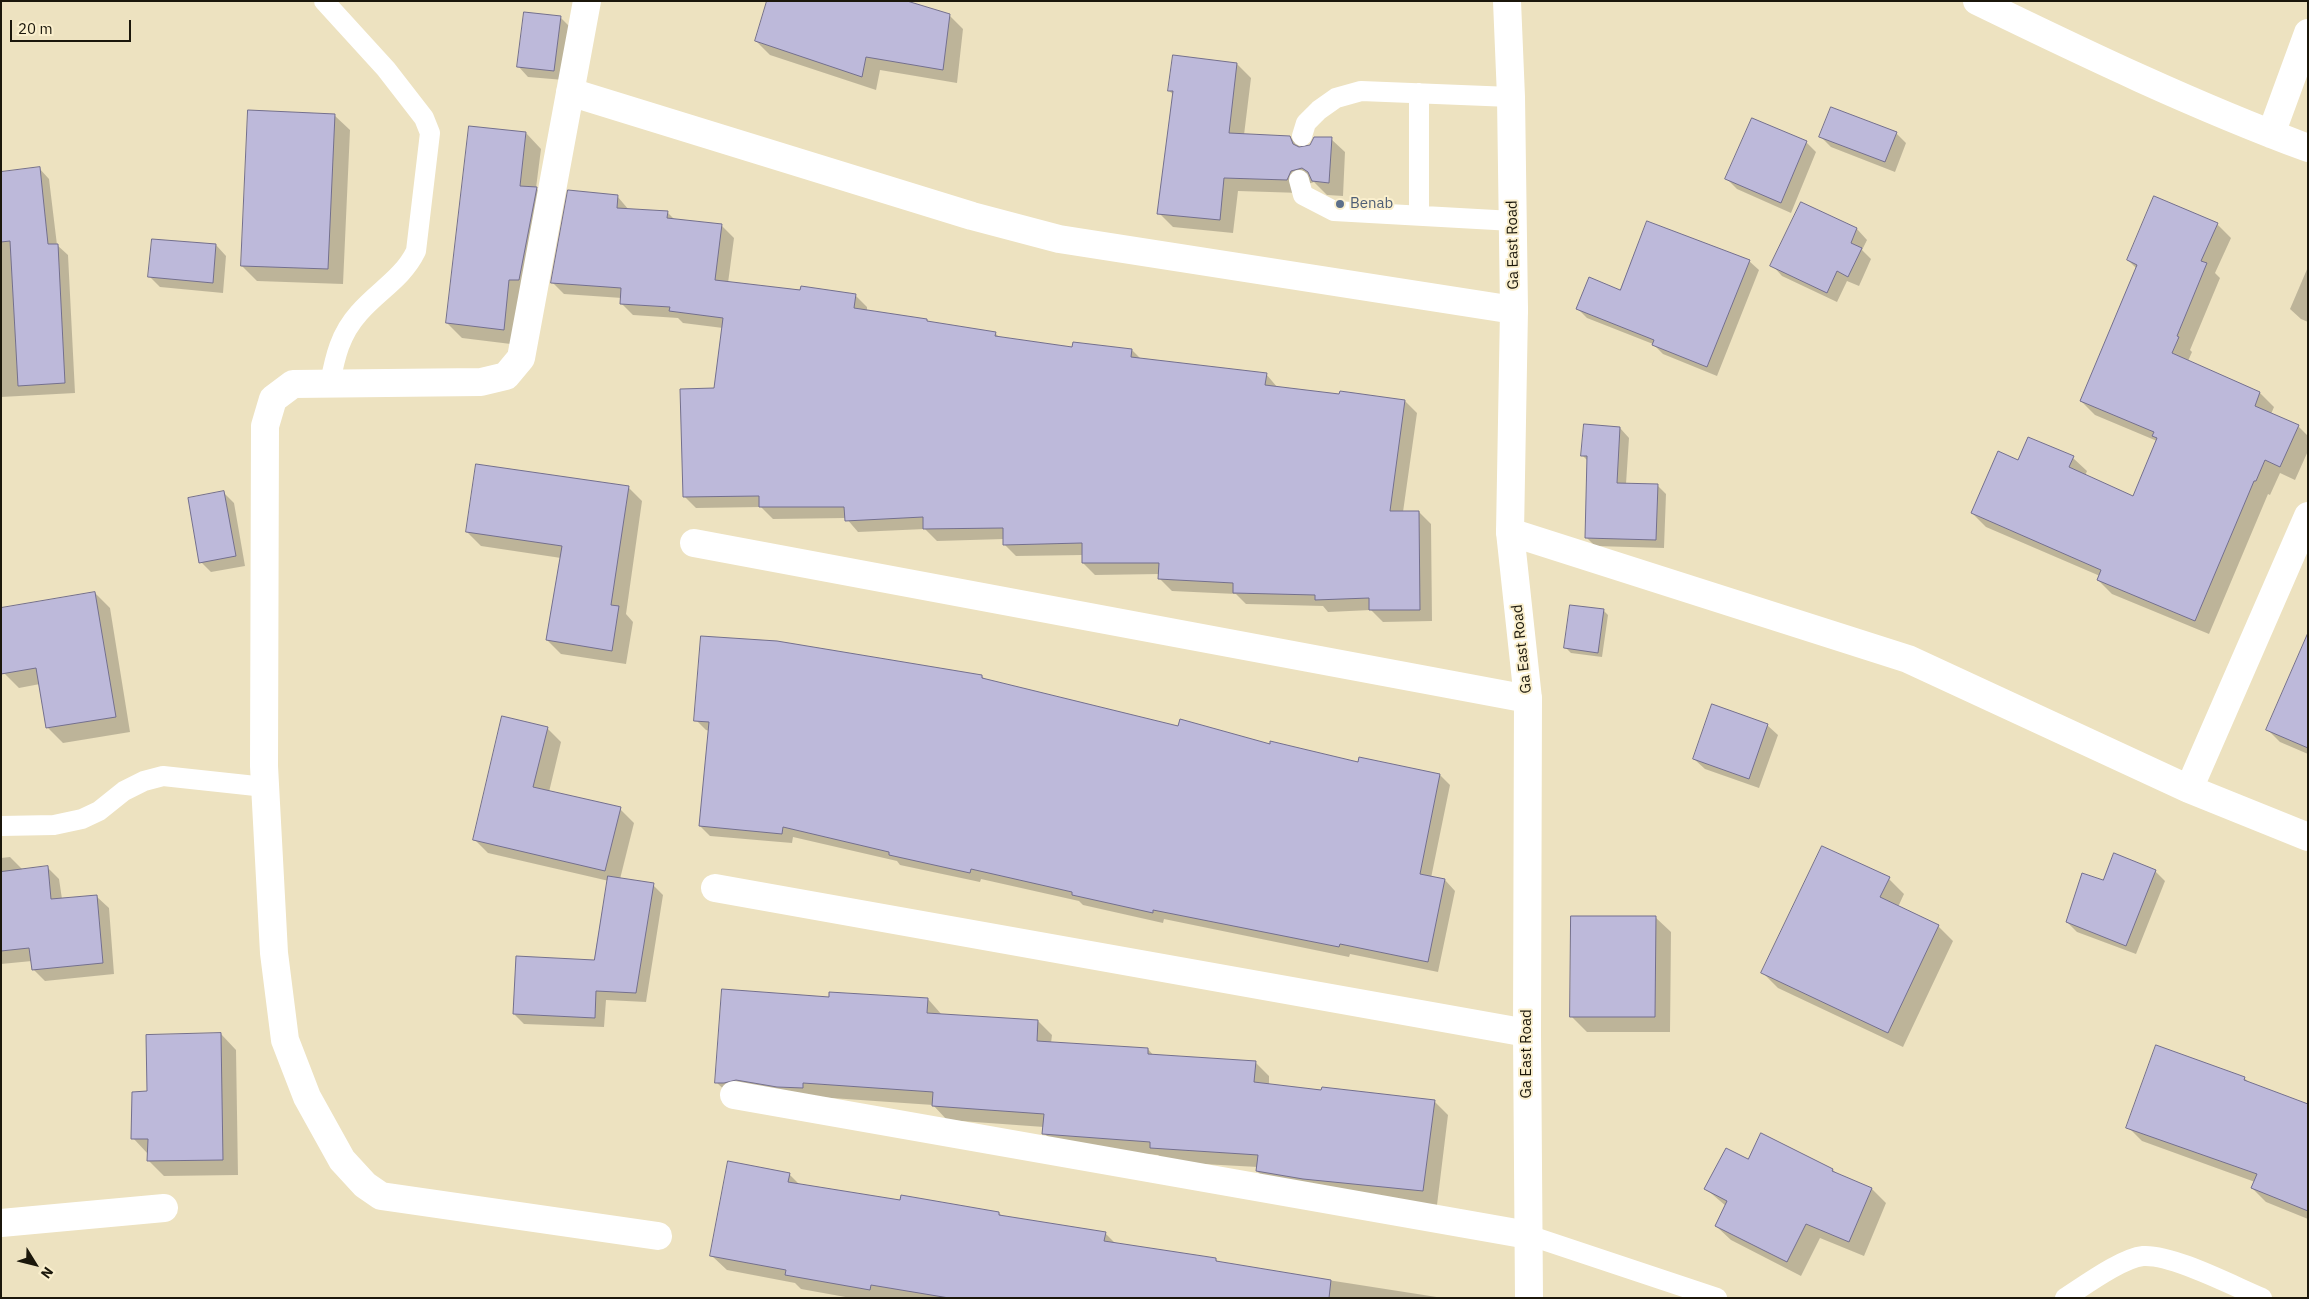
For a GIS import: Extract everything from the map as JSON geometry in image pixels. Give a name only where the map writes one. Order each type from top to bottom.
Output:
[{"type":"street","points":[[587,1],[521,358],[506,376],[481,382],[293,384],[273,399],[264,426],[266,787],[274,953],[285,1040],[307,1097],[342,1160],[365,1185],[381,1196],[658,1236]]},
{"type":"street","name":"Ga East Road","points":[[1507,1],[1511,97],[1514,310],[1510,532],[1528,699],[1526,1033],[1529,1298]]},
{"type":"street","points":[[1977,1],[2080,51],[2270,134],[2308,148]]},
{"type":"street","points":[[2270,134],[2308,33]]},
{"type":"street","points":[[570,92],[972,216],[1059,239],[1514,310]]},
{"type":"street","points":[[2189,789],[2308,516]]},
{"type":"street","points":[[1510,532],[1908,659],[2189,789],[2308,837]]},
{"type":"street","points":[[694,543],[1528,699]]},
{"type":"street","points":[[715,888],[1526,1033]]},
{"type":"street","points":[[734,1096],[1528,1235]]},
{"type":"street","points":[[1,1223],[164,1208]]},
{"type":"lane","points":[[324,1],[386,69],[424,118],[430,133],[416,251],[409,265],[358,314],[348,328],[336,352],[330,383]]},
{"type":"lane","points":[[1302,136],[1306,123],[1319,110],[1336,98],[1361,91],[1511,97]]},
{"type":"lane","points":[[1419,93],[1419,215]]},
{"type":"lane","points":[[1299,180],[1303,195],[1334,211],[1513,221]]},
{"type":"lane","points":[[1,826],[54,825],[82,819],[100,811],[131,788],[144,781],[163,776],[266,787]]},
{"type":"lane","points":[[1528,1235],[1717,1298]]},
{"type":"lane","points":[[2065,1298],[2112,1268],[2141,1256],[2164,1257],[2262,1298]]},
{"type":"building","points":[[767,1],[907,1],[950,14],[943,70],[866,57],[862,77],[755,41]]},
{"type":"building","points":[[524,12],[561,16],[554,71],[517,67]]},
{"type":"building","points":[[1173,55],[1237,63],[1229,133],[1290,136],[1293,144],[1299,147],[1310,145],[1314,137],[1332,137],[1329,183],[1312,181],[1308,172],[1302,168],[1291,171],[1287,180],[1224,178],[1220,220],[1157,214],[1173,91],[1168,91]]},
{"type":"building","points":[[1831,107],[1897,132],[1885,162],[1819,137]]},
{"type":"building","points":[[248,110],[335,114],[328,269],[241,266]]},
{"type":"building","points":[[1752,118],[1807,141],[1781,203],[1725,179]]},
{"type":"building","points":[[469,126],[526,132],[520,186],[537,187],[519,280],[509,280],[504,330],[446,323]]},
{"type":"building","points":[[40,167],[48,244],[58,244],[65,383],[18,386],[10,241],[1,242],[1,172]]},
{"type":"building","points":[[568,190],[618,195],[617,208],[668,211],[667,218],[722,224],[715,280],[800,290],[801,286],[856,294],[854,308],[996,332],[995,336],[1072,347],[1073,342],[1132,349],[1131,357],[1267,373],[1265,385],[1339,394],[1340,391],[1405,400],[1390,511],[1419,511],[1420,610],[1369,610],[1369,598],[1315,600],[1315,595],[1233,593],[1233,583],[1158,579],[1159,563],[1082,563],[1082,543],[1003,545],[1003,528],[923,529],[923,517],[845,521],[844,507],[759,507],[759,496],[683,497],[680,389],[714,388],[723,318],[669,311],[670,307],[620,304],[621,288],[551,283]]},
{"type":"building","points":[[2154,196],[2218,223],[2201,261],[2207,263],[2177,336],[2179,337],[2172,353],[2260,392],[2255,406],[2299,425],[2280,467],[2265,460],[2256,481],[2254,481],[2195,621],[2097,580],[2101,570],[1971,513],[1998,451],[2018,460],[2028,437],[2074,456],[2069,467],[2133,496],[2157,438],[2152,436],[2154,432],[2080,401],[2137,265],[2127,260]]},
{"type":"building","points":[[1801,202],[1857,228],[1851,243],[1862,248],[1848,277],[1837,271],[1827,293],[1770,266]]},
{"type":"building","points":[[1647,221],[1750,260],[1707,367],[1652,345],[1654,340],[1576,309],[1589,277],[1620,290]]},
{"type":"building","points":[[152,239],[216,244],[213,283],[148,277]]},
{"type":"building","points":[[1584,424],[1620,427],[1617,483],[1658,484],[1656,540],[1585,538],[1587,456],[1581,456]]},
{"type":"building","points":[[476,464],[629,486],[611,605],[619,606],[612,651],[546,640],[562,546],[466,532]]},
{"type":"building","points":[[224,491],[236,556],[199,563],[188,498]]},
{"type":"building","points":[[95,592],[116,717],[46,728],[36,668],[1,674],[1,608]]},
{"type":"building","points":[[1570,605],[1604,609],[1598,653],[1564,648]]},
{"type":"building","points":[[2308,633],[2308,748],[2266,730]]},
{"type":"building","points":[[701,636],[777,641],[982,675],[982,678],[1178,726],[1180,719],[1270,744],[1270,741],[1358,762],[1359,757],[1440,774],[1420,874],[1445,879],[1428,962],[1340,944],[1339,947],[1153,910],[1153,913],[1072,895],[1072,892],[971,869],[970,873],[889,855],[889,852],[783,827],[782,834],[699,826],[709,722],[694,721]]},
{"type":"building","points":[[1712,704],[1768,724],[1749,779],[1693,759]]},
{"type":"building","points":[[502,716],[548,727],[533,787],[621,807],[605,871],[473,840]]},
{"type":"building","points":[[1822,846],[1890,877],[1880,897],[1939,925],[1888,1033],[1761,973]]},
{"type":"building","points":[[2114,853],[2156,870],[2126,946],[2066,922],[2082,873],[2103,880]]},
{"type":"building","points":[[48,866],[51,899],[97,895],[103,963],[32,970],[29,948],[1,951],[1,872]]},
{"type":"building","points":[[608,876],[654,883],[636,993],[596,991],[595,1018],[513,1014],[516,956],[594,960]]},
{"type":"building","points":[[1571,916],[1656,916],[1655,1017],[1570,1017]]},
{"type":"building","points":[[722,989],[829,997],[829,992],[928,998],[927,1013],[1038,1020],[1037,1041],[1148,1048],[1148,1054],[1256,1061],[1254,1082],[1321,1090],[1322,1087],[1435,1100],[1423,1191],[1303,1179],[1256,1171],[1258,1155],[1150,1148],[1150,1142],[1042,1134],[1044,1114],[932,1106],[933,1092],[803,1083],[803,1088],[777,1087],[736,1080],[715,1083]]},
{"type":"building","points":[[221,1033],[223,1160],[147,1161],[148,1139],[131,1139],[132,1092],[147,1091],[146,1035]]},
{"type":"building","points":[[2156,1045],[2245,1077],[2244,1080],[2308,1104],[2308,1211],[2251,1188],[2257,1174],[2126,1128]]},
{"type":"building","points":[[1761,1133],[1833,1169],[1832,1171],[1872,1188],[1849,1242],[1806,1224],[1787,1262],[1715,1226],[1727,1201],[1704,1189],[1726,1148],[1748,1159]]},
{"type":"building","points":[[728,1161],[790,1173],[788,1182],[900,1200],[901,1195],[999,1212],[999,1215],[1106,1232],[1104,1241],[1216,1258],[1216,1261],[1331,1280],[1329,1298],[949,1298],[871,1285],[870,1290],[785,1275],[786,1270],[710,1256]]},
{"type":"place","name":"Benab","points":[[1340,204]]}]
